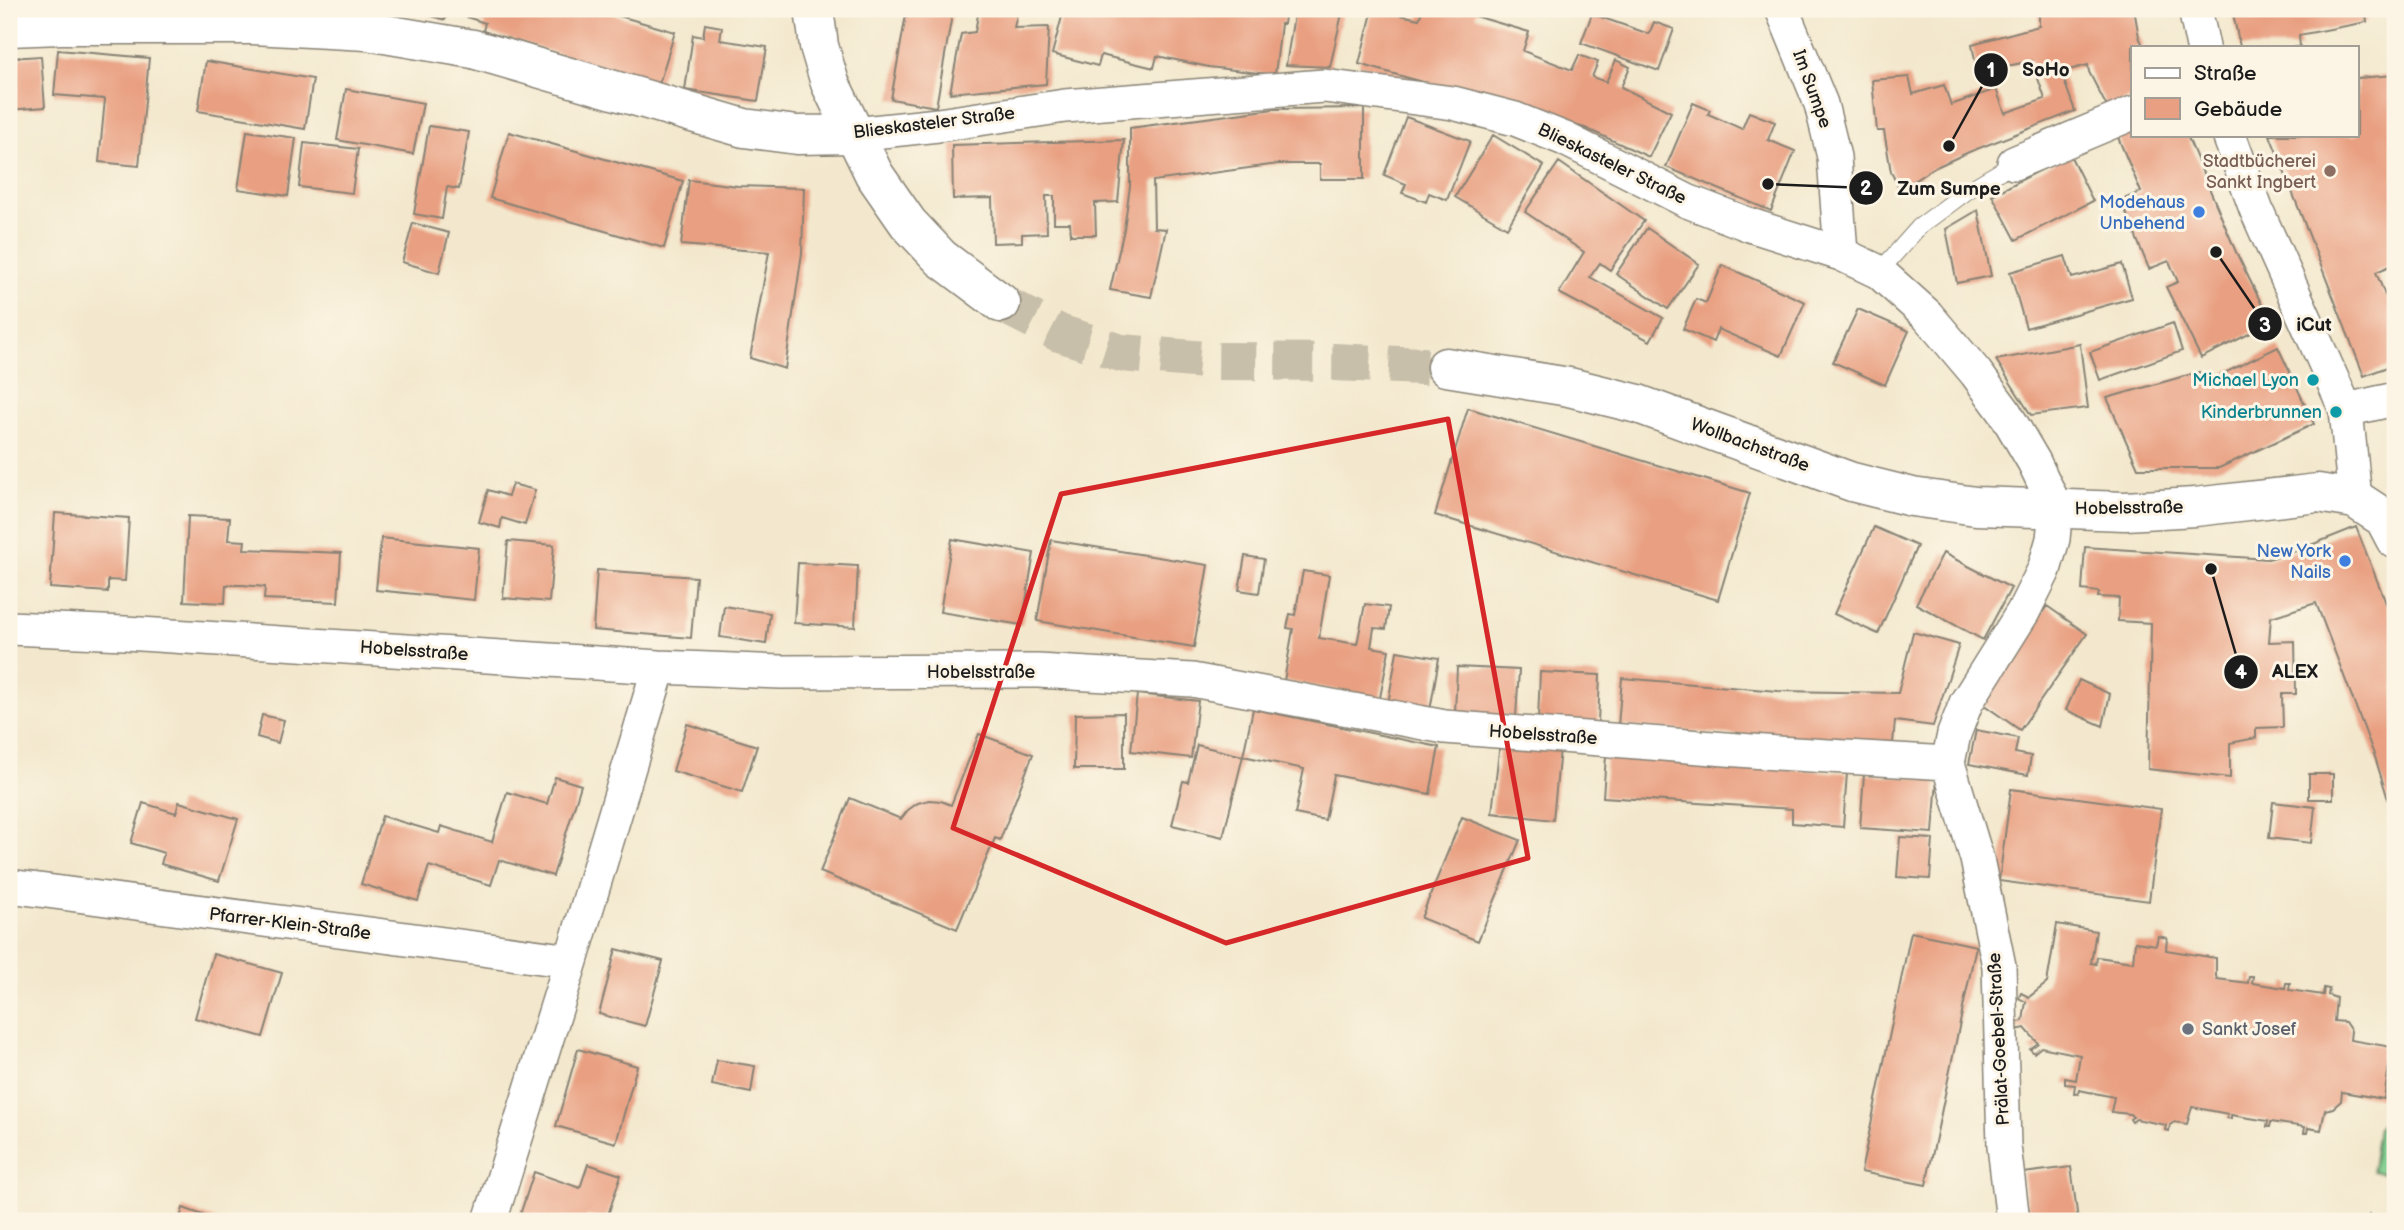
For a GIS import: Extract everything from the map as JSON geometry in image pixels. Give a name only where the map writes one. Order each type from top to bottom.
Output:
[{"type":"main road","points":[[814,9],[819,46],[830,83],[874,174],[908,223],[942,258],[1001,303]]},
{"type":"main road","name":"Blieskasteler Straße","points":[[9,27],[253,25],[356,20],[473,49],[744,128],[797,135],[853,134]]},
{"type":"main road","name":"Wollbachstraße","points":[[1446,367],[1569,387],[1638,404],[1852,482],[1900,494],[1976,506],[2056,508]]},
{"type":"main road","name":"Hobelsstraße","points":[[2056,508],[2125,511],[2195,507],[2318,493],[2355,499]]},
{"type":"main road","points":[[2355,499],[2384,518],[2395,539]]},
{"type":"street","name":"Im Sumpe","points":[[1782,9],[1821,104],[1834,157],[1842,254]]},
{"type":"street","points":[[2195,9],[2203,46]]},
{"type":"street","name":"Blieskasteler Straße","points":[[853,134],[938,125],[1065,106],[1324,86],[1452,103],[1515,119],[1565,139],[1687,201],[1750,225],[1842,254],[1879,272],[1927,315],[1976,373],[2004,411],[2056,508]]},
{"type":"street","points":[[2014,163],[2131,114]]},
{"type":"street","points":[[2229,136],[2256,209],[2346,410],[2355,499]]},
{"type":"street","points":[[2346,410],[2395,398]]},
{"type":"street","name":"Hobelsstraße","points":[[1977,859],[1948,763],[1954,734],[1966,703],[2023,612],[2044,570],[2053,538],[2056,508]]},
{"type":"street","name":"Hobelsstraße","points":[[9,628],[659,667],[781,672],[1038,671],[1192,680],[1445,727],[1948,763]]},
{"type":"street","points":[[490,1221],[659,667]]},
{"type":"street","name":"Prälat-Goebel-Straße","points":[[1977,859],[1999,966],[2004,1146],[2013,1221]]},
{"type":"street","name":"Pfarrer-Klein-Straße","points":[[9,886],[571,961]]},
{"type":"lane","points":[[1879,272],[1919,227],[1970,189],[2014,163]]},
{"type":"highlighted area","points":[[1448,419],[1528,858],[1226,943],[953,828],[1061,494]]},
{"type":"green space","points":[[2395,1114],[2395,1176],[2372,1171],[2378,1127]]},
{"type":"building","points":[[410,9],[595,9],[675,32],[659,84],[483,31],[485,23],[448,11],[445,20]]},
{"type":"building","points":[[907,9],[953,9],[936,107],[891,99]]},
{"type":"building","points":[[979,9],[1018,9],[1014,28],[1049,27],[1046,84],[950,93],[961,34],[975,32]]},
{"type":"building","points":[[1064,9],[1215,9],[1215,12],[1254,16],[1255,9],[1286,9],[1284,24],[1281,24],[1275,75],[1209,67],[1157,56],[1154,68],[1101,55],[1098,66],[1052,54]]},
{"type":"building","points":[[1295,9],[1343,9],[1330,67],[1286,65]]},
{"type":"building","points":[[1373,9],[1419,19],[1423,9],[1478,9],[1475,16],[1529,32],[1523,51],[1572,70],[1579,55],[1598,62],[1592,77],[1606,82],[1616,60],[1630,67],[1621,87],[1671,112],[1649,157],[1585,128],[1359,64]]},
{"type":"building","points":[[2039,9],[2134,9],[2139,37],[2144,46],[2131,46],[2131,98],[2108,109],[2088,65],[2061,72],[2075,111],[1969,152],[1932,169],[1900,190],[1891,172],[1884,131],[1877,131],[1872,80],[1909,77],[1913,94],[1944,85],[1951,105],[1996,89],[2005,113],[2045,99],[2032,61],[1977,72],[1972,44],[2039,26]]},
{"type":"building","points":[[2232,9],[2365,9],[2367,22],[2299,35],[2300,46],[2240,46]]},
{"type":"building","points":[[1592,14],[1649,34],[1654,22],[1674,29],[1659,71],[1581,43]]},
{"type":"building","points":[[705,24],[722,27],[720,40],[767,47],[758,101],[685,90],[693,35],[703,37]]},
{"type":"building","points":[[58,50],[149,58],[139,166],[99,162],[105,99],[54,95]]},
{"type":"building","points":[[41,56],[45,107],[9,110],[9,58]]},
{"type":"building","points":[[206,61],[313,79],[305,129],[198,111]]},
{"type":"building","points":[[2395,75],[2395,264],[2376,272],[2385,295],[2395,292],[2395,364],[2364,376],[2270,136],[2358,136],[2358,78]]},
{"type":"building","points":[[346,89],[423,103],[413,154],[337,140]]},
{"type":"building","points":[[1693,103],[1710,110],[1708,114],[1742,129],[1749,112],[1775,122],[1768,140],[1795,151],[1771,211],[1666,167]]},
{"type":"building","points":[[1364,108],[1364,179],[1320,179],[1320,164],[1278,164],[1153,181],[1154,228],[1166,229],[1151,297],[1110,290],[1124,229],[1130,186],[1130,128],[1274,109]]},
{"type":"building","points":[[1406,117],[1470,141],[1447,200],[1429,193],[1426,202],[1402,193],[1406,184],[1384,175]]},
{"type":"building","points":[[429,126],[469,132],[459,189],[447,187],[442,219],[414,214]]},
{"type":"building","points":[[2131,130],[2131,136],[2187,136],[2236,252],[2271,323],[2201,358],[2166,287],[2178,282],[2169,261],[2149,269],[2121,200],[2141,192],[2117,135]]},
{"type":"building","points":[[247,131],[296,138],[288,196],[238,189]]},
{"type":"building","points":[[509,132],[683,181],[664,248],[490,198]]},
{"type":"building","points":[[1493,135],[1544,166],[1507,228],[1455,197]]},
{"type":"building","points":[[1124,140],[1118,202],[1095,203],[1096,235],[1071,235],[1070,223],[1054,223],[1054,196],[1046,196],[1047,233],[1022,234],[1022,242],[993,243],[992,198],[953,199],[952,145]]},
{"type":"building","points":[[304,143],[358,149],[352,193],[299,187]]},
{"type":"building","points":[[2070,155],[2093,201],[2016,240],[1992,195]]},
{"type":"building","points":[[1559,162],[1644,221],[1610,270],[1600,263],[1590,277],[1663,318],[1650,341],[1559,293],[1584,252],[1525,212]]},
{"type":"building","points":[[689,180],[738,186],[804,188],[802,253],[785,369],[750,358],[769,252],[681,245]]},
{"type":"building","points":[[1978,210],[1991,276],[1957,283],[1946,229]]},
{"type":"building","points":[[413,223],[449,233],[439,273],[402,262]]},
{"type":"building","points":[[1647,228],[1699,264],[1668,309],[1616,274]]},
{"type":"building","points":[[2065,256],[2072,278],[2122,264],[2132,298],[2026,328],[2010,272]]},
{"type":"building","points":[[1722,265],[1805,302],[1781,356],[1718,329],[1713,342],[1683,329],[1696,299],[1706,303]]},
{"type":"building","points":[[1858,309],[1909,331],[1885,385],[1833,362]]},
{"type":"building","points":[[2173,323],[2182,351],[2100,380],[2090,352]]},
{"type":"building","points":[[2080,344],[2088,408],[2031,415],[1996,360]]},
{"type":"building","points":[[2278,347],[2314,424],[2219,468],[2138,468],[2107,398],[2199,372],[2204,383]]},
{"type":"building","points":[[1468,408],[1750,493],[1718,600],[1435,515]]},
{"type":"building","points":[[2395,449],[2395,475],[2386,453]]},
{"type":"building","points":[[512,484],[535,490],[525,525],[502,518],[500,528],[479,522],[488,490],[508,496]]},
{"type":"building","points":[[55,513],[129,518],[125,581],[108,580],[108,592],[50,588]]},
{"type":"building","points":[[188,516],[230,518],[228,540],[245,541],[244,549],[341,553],[338,602],[264,599],[265,587],[243,585],[226,585],[225,603],[184,601]]},
{"type":"building","points":[[1874,527],[1917,546],[1878,634],[1834,614]]},
{"type":"building","points":[[2356,527],[2395,626],[2395,822],[2375,757],[2316,603],[2271,617],[2269,642],[2295,641],[2296,694],[2282,694],[2283,727],[2256,728],[2256,738],[2230,743],[2230,778],[2148,769],[2151,623],[2118,621],[2119,598],[2098,597],[2099,592],[2082,590],[2085,547],[2268,559]]},
{"type":"building","points":[[381,538],[479,548],[474,600],[376,590]]},
{"type":"building","points":[[952,539],[1034,553],[1022,625],[940,612]]},
{"type":"building","points":[[1051,540],[1208,565],[1194,647],[1037,621]]},
{"type":"building","points":[[508,541],[554,545],[549,602],[503,598]]},
{"type":"building","points":[[1943,553],[2011,588],[1983,640],[1916,604]]},
{"type":"building","points":[[1245,556],[1264,559],[1259,593],[1239,590]]},
{"type":"building","points":[[798,563],[858,566],[855,627],[794,623]]},
{"type":"building","points":[[597,570],[696,577],[691,638],[593,630]]},
{"type":"building","points":[[1303,571],[1329,575],[1319,638],[1357,644],[1365,604],[1389,607],[1386,629],[1374,628],[1371,647],[1389,650],[1380,698],[1284,681],[1293,629],[1287,628],[1290,614],[1295,615]]},
{"type":"building","points":[[724,606],[770,613],[766,644],[720,637]]},
{"type":"building","points":[[2047,606],[2087,634],[2020,730],[1980,702]]},
{"type":"building","points":[[1913,632],[1959,645],[1933,726],[1895,721],[1893,743],[1861,744],[1618,726],[1622,678],[1778,691],[1898,693]]},
{"type":"building","points":[[1397,651],[1439,658],[1430,711],[1388,704]]},
{"type":"building","points":[[1457,667],[1519,670],[1516,717],[1455,714]]},
{"type":"building","points":[[1540,672],[1600,675],[1598,723],[1538,720]]},
{"type":"building","points":[[2079,680],[2110,694],[2103,726],[2066,710]]},
{"type":"building","points":[[1137,694],[1198,701],[1191,758],[1131,751]]},
{"type":"building","points":[[1253,709],[1439,747],[1430,794],[1334,775],[1325,820],[1295,814],[1304,769],[1243,756]]},
{"type":"building","points":[[1124,713],[1124,769],[1074,769],[1075,714]]},
{"type":"building","points":[[262,715],[284,720],[278,743],[257,737]]},
{"type":"building","points":[[687,724],[757,746],[742,792],[673,771]]},
{"type":"building","points":[[1976,730],[2018,738],[2015,753],[2031,756],[2028,775],[1969,764]]},
{"type":"building","points":[[979,734],[1033,754],[1000,840],[995,838],[957,929],[820,872],[850,798],[901,819],[918,803],[929,800],[951,805]]},
{"type":"building","points":[[1500,742],[1560,749],[1553,820],[1492,813]]},
{"type":"building","points":[[1197,745],[1243,756],[1223,837],[1172,825],[1183,781],[1188,782]]},
{"type":"building","points":[[1606,756],[1847,773],[1843,827],[1792,823],[1792,809],[1603,797]]},
{"type":"building","points":[[1864,774],[1937,779],[1933,833],[1860,828]]},
{"type":"building","points":[[2309,774],[2333,774],[2333,799],[2309,799]]},
{"type":"building","points":[[555,777],[581,785],[553,876],[499,860],[491,885],[429,866],[418,901],[361,884],[382,816],[439,833],[441,826],[492,842],[507,792],[547,804]]},
{"type":"building","points":[[2011,789],[2161,809],[2149,901],[1999,881]]},
{"type":"building","points":[[179,802],[238,819],[219,881],[161,864],[164,853],[131,843],[143,803],[176,813]]},
{"type":"building","points":[[2273,802],[2315,807],[2311,843],[2269,838]]},
{"type":"building","points":[[1462,817],[1520,840],[1478,941],[1421,918]]},
{"type":"building","points":[[1900,837],[1933,839],[1930,879],[1897,877]]},
{"type":"building","name":"Sankt Josef","points":[[2057,924],[2096,931],[2091,963],[2096,964],[2097,957],[2133,962],[2135,942],[2156,945],[2158,936],[2167,938],[2166,950],[2216,958],[2217,979],[2248,983],[2249,976],[2253,976],[2252,983],[2285,988],[2286,983],[2290,983],[2289,990],[2323,995],[2324,988],[2329,989],[2328,995],[2336,998],[2334,1021],[2345,1022],[2351,1031],[2350,1040],[2392,1047],[2384,1099],[2342,1092],[2341,1101],[2333,1108],[2325,1110],[2321,1130],[2308,1128],[2307,1133],[2304,1133],[2305,1127],[2271,1122],[2270,1127],[2267,1127],[2268,1121],[2231,1115],[2231,1119],[2227,1118],[2228,1114],[2192,1107],[2187,1124],[2174,1122],[2169,1131],[2165,1130],[2166,1125],[2136,1119],[2132,1122],[2130,1119],[2133,1117],[2130,1114],[2111,1112],[2114,1097],[2079,1090],[2078,1094],[2074,1093],[2075,1085],[2065,1084],[2065,1078],[2076,1080],[2080,1055],[2041,1047],[2034,1053],[2030,1049],[2038,1043],[2025,1028],[2016,1030],[2014,1023],[2023,1021],[2026,1002],[2019,998],[2021,993],[2029,997],[2047,983]]},
{"type":"building","points":[[1911,932],[1976,946],[1926,1185],[1861,1172]]},
{"type":"building","points":[[616,949],[663,961],[645,1026],[599,1014]]},
{"type":"building","points":[[213,954],[282,973],[263,1037],[195,1018]]},
{"type":"building","points":[[578,1049],[637,1066],[616,1143],[556,1126]]},
{"type":"building","points":[[717,1060],[755,1066],[751,1093],[712,1085]]},
{"type":"building","points":[[588,1164],[621,1175],[606,1221],[587,1216],[586,1221],[518,1221],[534,1172],[580,1188]]},
{"type":"building","points":[[2071,1167],[2078,1220],[2030,1221],[2023,1173]]},
{"type":"building","points":[[183,1208],[220,1221],[179,1221]]},
{"type":"building","points":[[2369,1215],[2392,1220],[2392,1221],[2368,1221]]},
{"type":"tunnel","points":[[1001,303],[1059,333],[1121,353],[1218,361],[1446,367]]},
{"type":"place","name":"SoHo","points":[[1949,146]]},
{"type":"place","name":"Stadtbücherei Sankt Ingbert","points":[[2330,171]]},
{"type":"place","name":"Zum Sumpe","points":[[1768,184]]},
{"type":"place","name":"Modehaus Unbehend","points":[[2199,212]]},
{"type":"place","name":"iCut","points":[[2216,252]]},
{"type":"place","name":"Michael Lyon","points":[[2313,380]]},
{"type":"place","name":"Kinderbrunnen","points":[[2336,412]]},
{"type":"place","name":"New York Nails","points":[[2345,561]]},
{"type":"place","name":"ALEX","points":[[2211,569]]},
{"type":"place","name":"Sankt Josef","points":[[2188,1029]]}]
